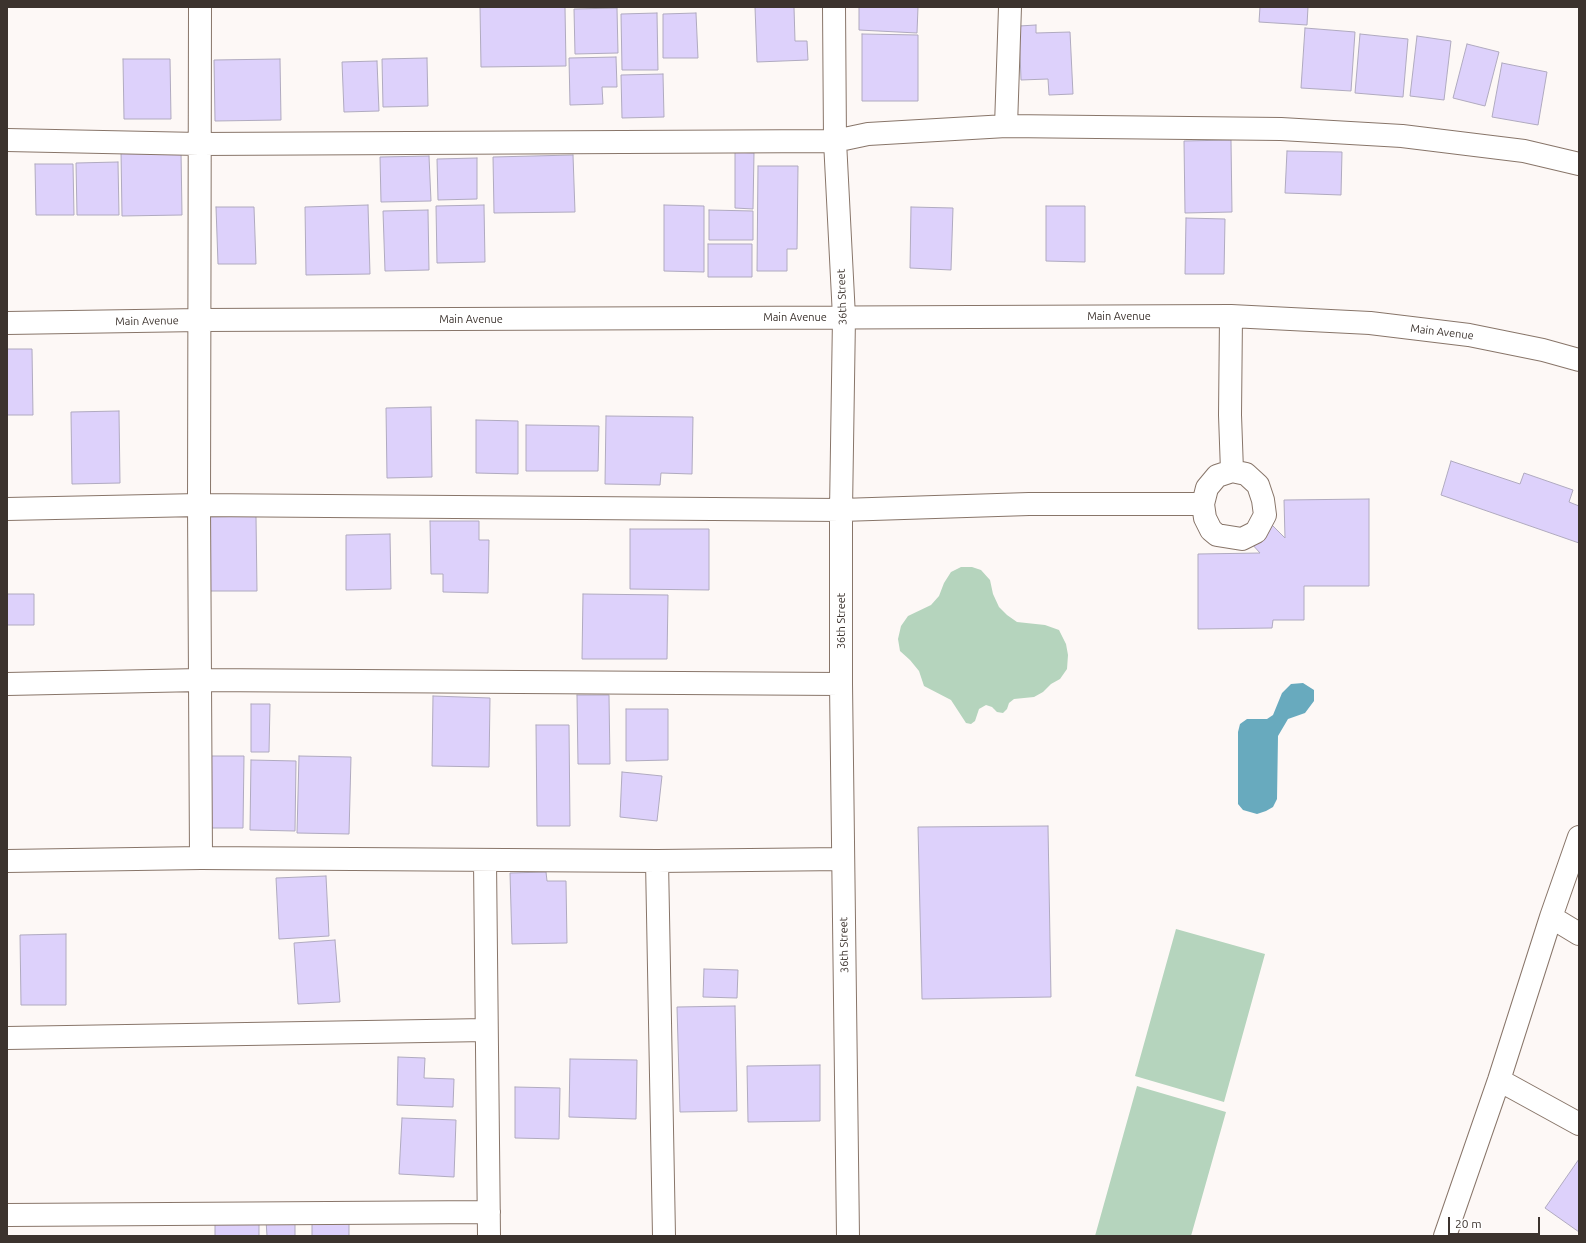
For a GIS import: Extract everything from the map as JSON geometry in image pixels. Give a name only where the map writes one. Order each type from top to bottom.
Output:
[{"type":"street","points":[[200,7],[199,505],[201,858]]},
{"type":"street","name":"36th Street","points":[[834,7],[835,141],[844,317],[841,510],[841,684],[848,1236]]},
{"type":"street","points":[[1006,126],[1010,7]]},
{"type":"street","points":[[7,140],[199,144],[835,141],[868,134],[1006,126],[1281,129],[1402,136],[1524,151],[1579,164]]},
{"type":"street","points":[[1230,316],[1230,415],[1232,471]]},
{"type":"street","name":"Main Avenue","points":[[7,323],[200,320],[1230,316],[1370,323],[1470,335],[1543,350],[1579,360]]},
{"type":"street","points":[[1232,471],[1246,474],[1258,485],[1263,500],[1265,515],[1256,532],[1242,539],[1217,535],[1211,530],[1205,518],[1203,504],[1207,488],[1217,476],[1232,471]]},
{"type":"street","points":[[7,508],[199,505],[841,510],[1029,504],[1203,504]]},
{"type":"street","points":[[7,684],[200,680],[841,684]]},
{"type":"street","points":[[1445,1236],[1499,1080],[1551,917],[1579,837]]},
{"type":"street","points":[[7,860],[201,858],[657,861],[843,859]]},
{"type":"street","points":[[485,861],[489,1236]]},
{"type":"street","points":[[657,861],[664,1236]]},
{"type":"street","points":[[1551,917],[1579,934]]},
{"type":"street","points":[[7,1038],[486,1030]]},
{"type":"street","points":[[1499,1080],[1579,1124]]},
{"type":"street","points":[[7,1216],[489,1212]]},
{"type":"green space","points":[[961,567],[972,567],[981,570],[990,580],[993,594],[999,607],[1017,622],[1045,625],[1059,630],[1066,644],[1068,655],[1067,669],[1060,679],[1051,684],[1043,692],[1034,697],[1014,699],[1009,703],[1007,709],[1003,713],[997,712],[992,707],[986,705],[979,709],[975,721],[971,724],[966,723],[951,700],[924,686],[919,671],[900,651],[898,639],[901,626],[908,616],[931,605],[939,596],[944,583],[951,572]]},
{"type":"green space","points":[[1176,929],[1265,954],[1224,1102],[1135,1076]]},
{"type":"green space","points":[[1137,1086],[1226,1112],[1191,1236],[1095,1236]]},
{"type":"water","points":[[1303,683],[1314,690],[1314,701],[1305,713],[1288,719],[1278,736],[1277,799],[1273,807],[1257,814],[1243,810],[1238,804],[1238,732],[1240,724],[1247,719],[1267,719],[1273,715],[1282,693],[1291,684]]},
{"type":"building","points":[[480,7],[565,7],[566,66],[481,67]]},
{"type":"building","points":[[755,7],[794,7],[795,41],[807,41],[808,60],[757,62]]},
{"type":"building","points":[[859,7],[918,7],[917,33],[859,30]]},
{"type":"building","points":[[1260,7],[1308,7],[1307,25],[1259,22]]},
{"type":"building","points":[[617,8],[618,53],[575,54],[574,9]]},
{"type":"building","points":[[657,13],[658,70],[622,70],[621,14]]},
{"type":"building","points":[[696,13],[698,58],[663,58],[663,14]]},
{"type":"building","points":[[1036,25],[1036,33],[1070,32],[1073,94],[1049,95],[1048,79],[1021,80],[1019,26]]},
{"type":"building","points":[[1305,28],[1355,32],[1351,91],[1301,88]]},
{"type":"building","points":[[862,34],[918,35],[918,101],[862,101]]},
{"type":"building","points":[[1360,34],[1408,39],[1403,97],[1355,93]]},
{"type":"building","points":[[1417,36],[1451,41],[1444,100],[1410,96]]},
{"type":"building","points":[[1467,44],[1499,52],[1485,106],[1453,98]]},
{"type":"building","points":[[616,57],[617,87],[602,87],[603,104],[570,105],[569,58]]},
{"type":"building","points":[[427,58],[428,106],[383,107],[382,59]]},
{"type":"building","points":[[123,59],[170,59],[171,119],[124,119]]},
{"type":"building","points":[[280,59],[281,120],[215,121],[214,60]]},
{"type":"building","points":[[377,61],[379,111],[344,112],[342,62]]},
{"type":"building","points":[[1502,63],[1547,72],[1538,125],[1492,117]]},
{"type":"building","points":[[663,74],[664,117],[622,118],[621,75]]},
{"type":"building","points":[[1231,140],[1232,212],[1185,213],[1184,141]]},
{"type":"building","points":[[181,150],[182,215],[122,216],[121,151]]},
{"type":"building","points":[[1287,151],[1342,152],[1341,195],[1285,193]]},
{"type":"building","points":[[735,152],[754,153],[753,209],[735,208]]},
{"type":"building","points":[[573,155],[575,212],[494,213],[493,157]]},
{"type":"building","points":[[429,156],[431,201],[381,202],[380,157]]},
{"type":"building","points":[[477,158],[477,199],[438,200],[437,159]]},
{"type":"building","points":[[118,162],[119,215],[77,215],[76,163]]},
{"type":"building","points":[[35,164],[73,164],[74,215],[36,215]]},
{"type":"building","points":[[758,166],[798,166],[797,249],[787,249],[787,271],[757,271]]},
{"type":"building","points":[[368,205],[370,274],[306,275],[305,207]]},
{"type":"building","points":[[484,205],[485,262],[437,263],[436,206]]},
{"type":"building","points":[[664,205],[704,206],[704,272],[664,271]]},
{"type":"building","points":[[1046,206],[1085,206],[1085,262],[1046,261]]},
{"type":"building","points":[[216,207],[254,207],[256,264],[218,264]]},
{"type":"building","points":[[911,207],[953,208],[951,270],[910,268]]},
{"type":"building","points":[[428,210],[429,270],[385,271],[383,211]]},
{"type":"building","points":[[709,210],[753,211],[753,240],[709,240]]},
{"type":"building","points":[[1186,218],[1225,219],[1224,274],[1185,274]]},
{"type":"building","points":[[708,244],[752,244],[752,277],[708,277]]},
{"type":"building","points":[[7,349],[32,349],[33,415],[7,415]]},
{"type":"building","points":[[431,407],[432,477],[387,478],[386,408]]},
{"type":"building","points":[[119,411],[120,483],[72,484],[71,412]]},
{"type":"building","points":[[606,416],[693,417],[692,474],[661,473],[660,485],[605,484]]},
{"type":"building","points":[[476,420],[518,421],[518,474],[476,473]]},
{"type":"building","points":[[526,425],[599,426],[598,471],[526,471]]},
{"type":"building","points":[[1451,461],[1520,484],[1524,473],[1573,490],[1569,502],[1579,506],[1579,543],[1441,495]]},
{"type":"building","points":[[1369,499],[1369,586],[1304,586],[1304,620],[1273,620],[1272,628],[1198,629],[1198,554],[1260,553],[1251,543],[1272,525],[1285,538],[1284,500]]},
{"type":"building","points":[[256,516],[257,591],[204,591],[203,517]]},
{"type":"building","points":[[430,521],[479,521],[479,540],[489,540],[488,593],[443,592],[443,574],[431,574]]},
{"type":"building","points":[[630,529],[709,529],[709,590],[630,589]]},
{"type":"building","points":[[390,534],[391,589],[346,590],[346,535]]},
{"type":"building","points":[[7,594],[34,594],[34,625],[7,625]]},
{"type":"building","points":[[583,594],[668,595],[667,659],[582,659]]},
{"type":"building","points":[[577,695],[609,695],[610,764],[578,764]]},
{"type":"building","points":[[433,696],[490,698],[489,767],[432,766]]},
{"type":"building","points":[[251,704],[270,704],[269,752],[251,752]]},
{"type":"building","points":[[626,709],[668,709],[668,760],[626,761]]},
{"type":"building","points":[[536,725],[569,725],[570,826],[537,826]]},
{"type":"building","points":[[209,756],[244,756],[243,828],[207,828]]},
{"type":"building","points":[[299,756],[351,757],[349,834],[297,833]]},
{"type":"building","points":[[251,760],[296,761],[295,831],[250,830]]},
{"type":"building","points":[[622,772],[662,776],[657,821],[620,817]]},
{"type":"building","points":[[1048,826],[1051,997],[922,999],[918,827]]},
{"type":"building","points":[[546,872],[547,881],[566,881],[567,943],[512,944],[510,873]]},
{"type":"building","points":[[326,876],[329,936],[279,939],[276,878]]},
{"type":"building","points":[[66,934],[66,1005],[21,1005],[20,935]]},
{"type":"building","points":[[335,940],[340,1002],[298,1004],[294,943]]},
{"type":"building","points":[[704,969],[738,970],[737,998],[703,997]]},
{"type":"building","points":[[735,1006],[737,1111],[680,1112],[677,1007]]},
{"type":"building","points":[[398,1057],[425,1058],[424,1078],[454,1079],[453,1107],[397,1105]]},
{"type":"building","points":[[570,1059],[637,1060],[636,1119],[569,1117]]},
{"type":"building","points":[[820,1065],[820,1121],[748,1122],[747,1066]]},
{"type":"building","points":[[515,1087],[560,1088],[559,1139],[515,1138]]},
{"type":"building","points":[[402,1118],[456,1120],[454,1177],[399,1174]]},
{"type":"building","points":[[1579,1159],[1579,1232],[1545,1208]]},
{"type":"building","points":[[266,1220],[295,1220],[295,1236],[267,1236]]},
{"type":"building","points":[[312,1221],[349,1221],[349,1236],[312,1236]]},
{"type":"building","points":[[215,1223],[259,1223],[259,1236],[215,1236]]}]
